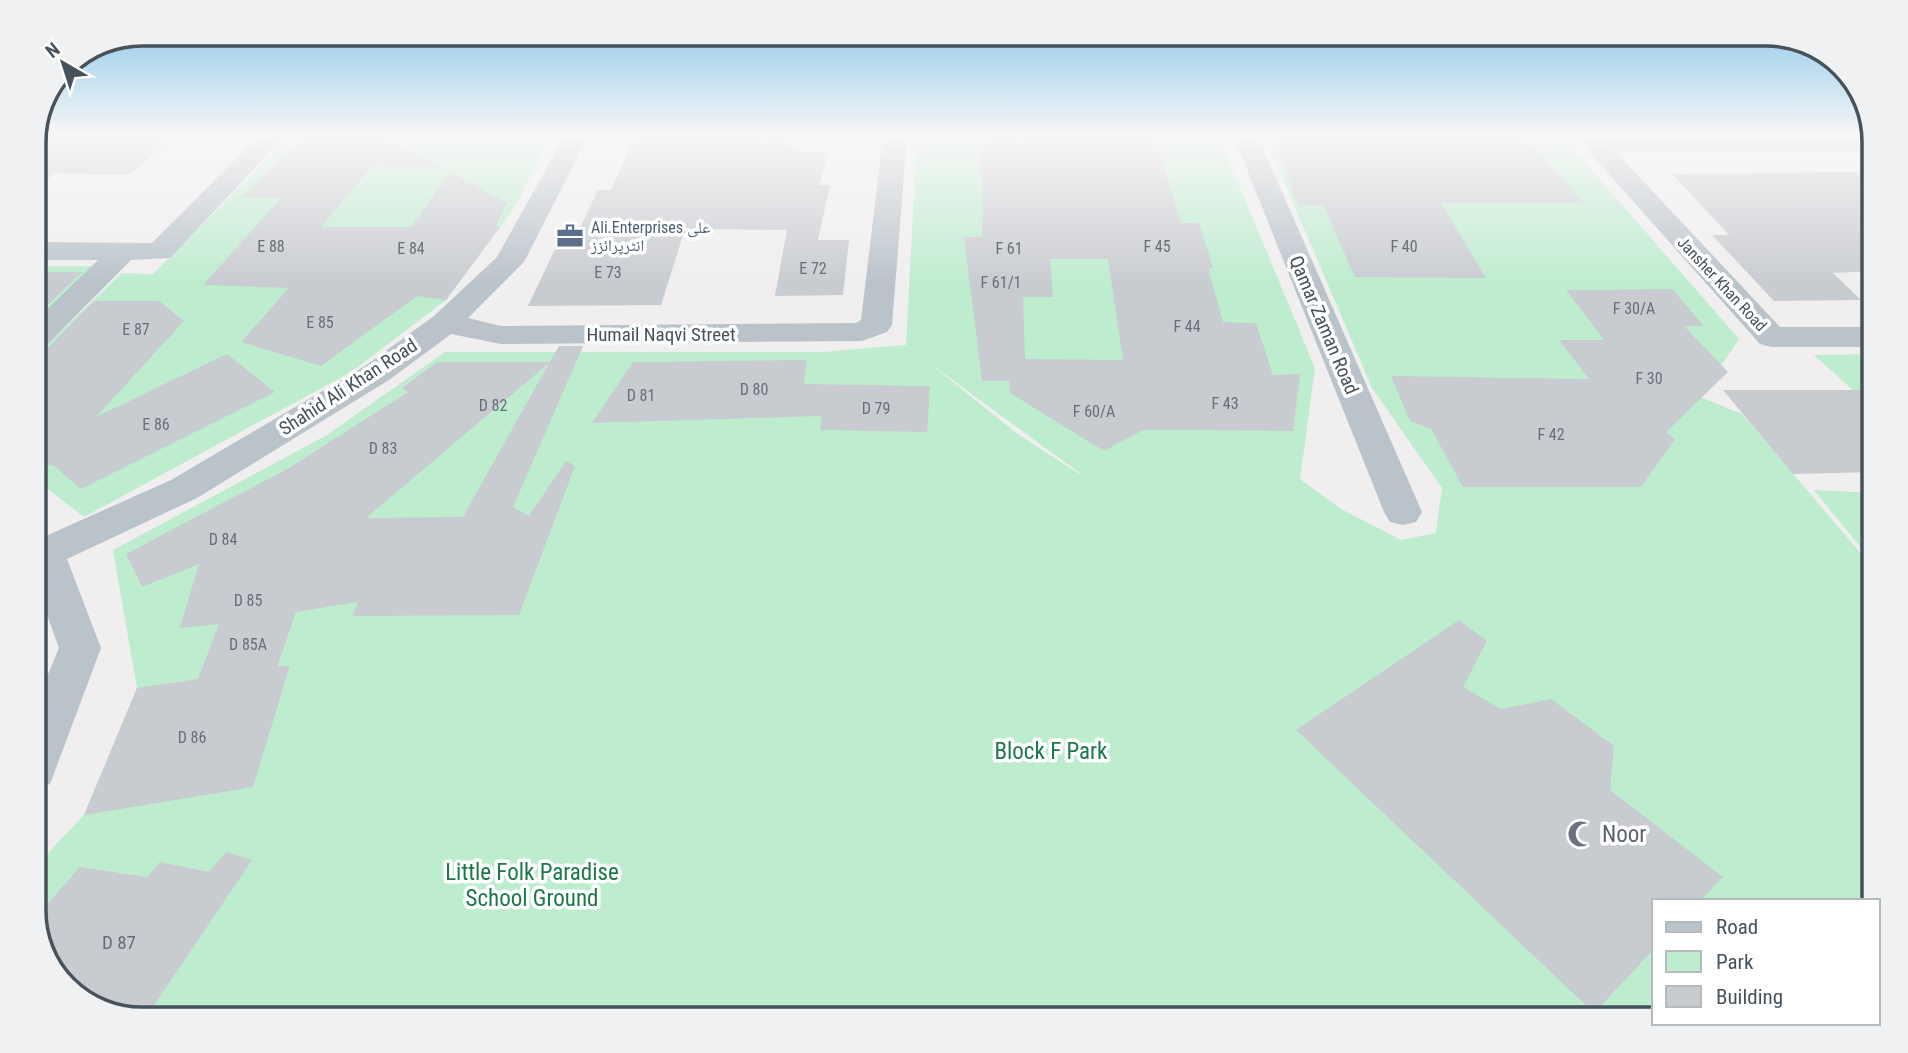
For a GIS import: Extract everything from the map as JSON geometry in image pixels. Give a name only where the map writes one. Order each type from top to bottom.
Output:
[{"type":"street","points":[[46,251],[160,251],[224,186]]},
{"type":"street","name":"Shahid Ali Khan Road","points":[[46,546],[184,489],[377,373],[445,323],[509,262],[550,186]]},
{"type":"street","name":"Humail Naqvi Street","points":[[445,323],[501,335],[862,332],[876,325],[890,186]]},
{"type":"street","name":"Qamar Zaman Road","points":[[1267,186],[1403,512]]},
{"type":"street","name":"Jansher Khan Road","points":[[1633,186],[1771,337],[1862,337]]},
{"type":"street","points":[[46,328],[123,252]]},
{"type":"street","points":[[46,566],[80,648],[46,736]]},
{"type":"green space","points":[[241,186],[526,186],[515,207],[446,300],[351,372],[84,517],[46,487],[46,346],[122,273],[153,274]]},
{"type":"green space","points":[[914,186],[1239,186],[1315,368],[1300,479],[1341,509],[1401,540],[1436,533],[1442,488],[1372,388],[1286,186],[1606,186],[1739,339],[1700,397],[1742,414],[1862,555],[1862,899],[1652,899],[1652,1007],[129,1007],[99,998],[69,975],[55,954],[47,930],[46,855],[84,815],[137,688],[113,550],[327,435],[445,352],[823,352],[906,345]],"holes":[[[928,362],[1081,474],[1015,432]]]},
{"type":"green space","points":[[46,266],[99,266],[46,316]]},
{"type":"green space","points":[[1862,354],[1862,398],[1814,355]]},
{"type":"green space","points":[[1814,490],[1862,492],[1862,549]]},
{"type":"building","points":[[253,186],[355,186],[321,227],[411,227],[440,186],[476,186],[507,203],[495,227],[500,227],[446,300],[417,296],[321,366],[241,342],[289,288],[203,285],[281,198],[242,197]]},
{"type":"building","points":[[613,186],[830,186],[818,240],[849,240],[843,295],[775,296],[787,230],[685,229],[661,305],[528,306],[560,239],[575,239],[598,190],[611,190]]},
{"type":"building","points":[[983,186],[1170,186],[1181,223],[1199,223],[1213,268],[1208,268],[1223,322],[1256,323],[1273,375],[1300,374],[1293,431],[1143,430],[1104,451],[1010,393],[1009,381],[982,381],[964,237],[982,237]],"holes":[[[1050,259],[1108,259],[1123,360],[1025,359],[1023,297],[1053,297]]]},
{"type":"building","points":[[1291,186],[1569,186],[1584,203],[1441,203],[1486,278],[1355,277],[1323,205],[1298,205]]},
{"type":"building","points":[[1683,186],[1862,186],[1862,272],[1833,273],[1861,300],[1774,301],[1712,235],[1729,235]]},
{"type":"building","points":[[46,272],[82,272],[46,307]]},
{"type":"building","points":[[1672,289],[1704,326],[1684,326],[1728,372],[1666,432],[1675,439],[1641,487],[1463,487],[1431,429],[1410,421],[1391,376],[1589,379],[1559,340],[1604,340],[1566,290]]},
{"type":"building","points":[[94,301],[159,301],[184,321],[96,417],[227,354],[275,392],[81,489],[53,465],[46,465],[46,350]]},
{"type":"building","points":[[559,346],[583,346],[513,507],[529,516],[566,461],[575,466],[519,615],[352,616],[358,602],[296,612],[277,667],[290,665],[253,787],[84,815],[137,688],[198,679],[219,624],[180,628],[199,564],[142,587],[126,554],[289,468],[408,392],[402,388],[437,362],[550,362]],"holes":[[[549,363],[463,517],[366,518]]]},
{"type":"building","points":[[807,360],[804,384],[930,386],[927,432],[820,430],[822,416],[592,423],[633,362]]},
{"type":"building","points":[[1723,390],[1862,390],[1862,472],[1793,474]]},
{"type":"building","points":[[1459,620],[1487,641],[1463,687],[1501,709],[1551,699],[1614,746],[1610,790],[1723,877],[1702,899],[1652,899],[1652,951],[1600,1007],[1588,1007],[1296,730]]},
{"type":"building","points":[[226,852],[252,860],[153,1007],[129,1007],[99,998],[69,975],[55,954],[47,930],[46,905],[80,867],[147,877],[160,862],[209,872]]},
{"type":"place","name":"Ali.Enterprises.علی انٹرپرائزز","points":[[570,236]]},
{"type":"place","name":"Noor","points":[[1581,834]]},
{"type":"park label","name":"Block F Park","points":[[1051,751]]},
{"type":"park label","name":"Little Folk Paradise School Ground","points":[[532,885]]}]
